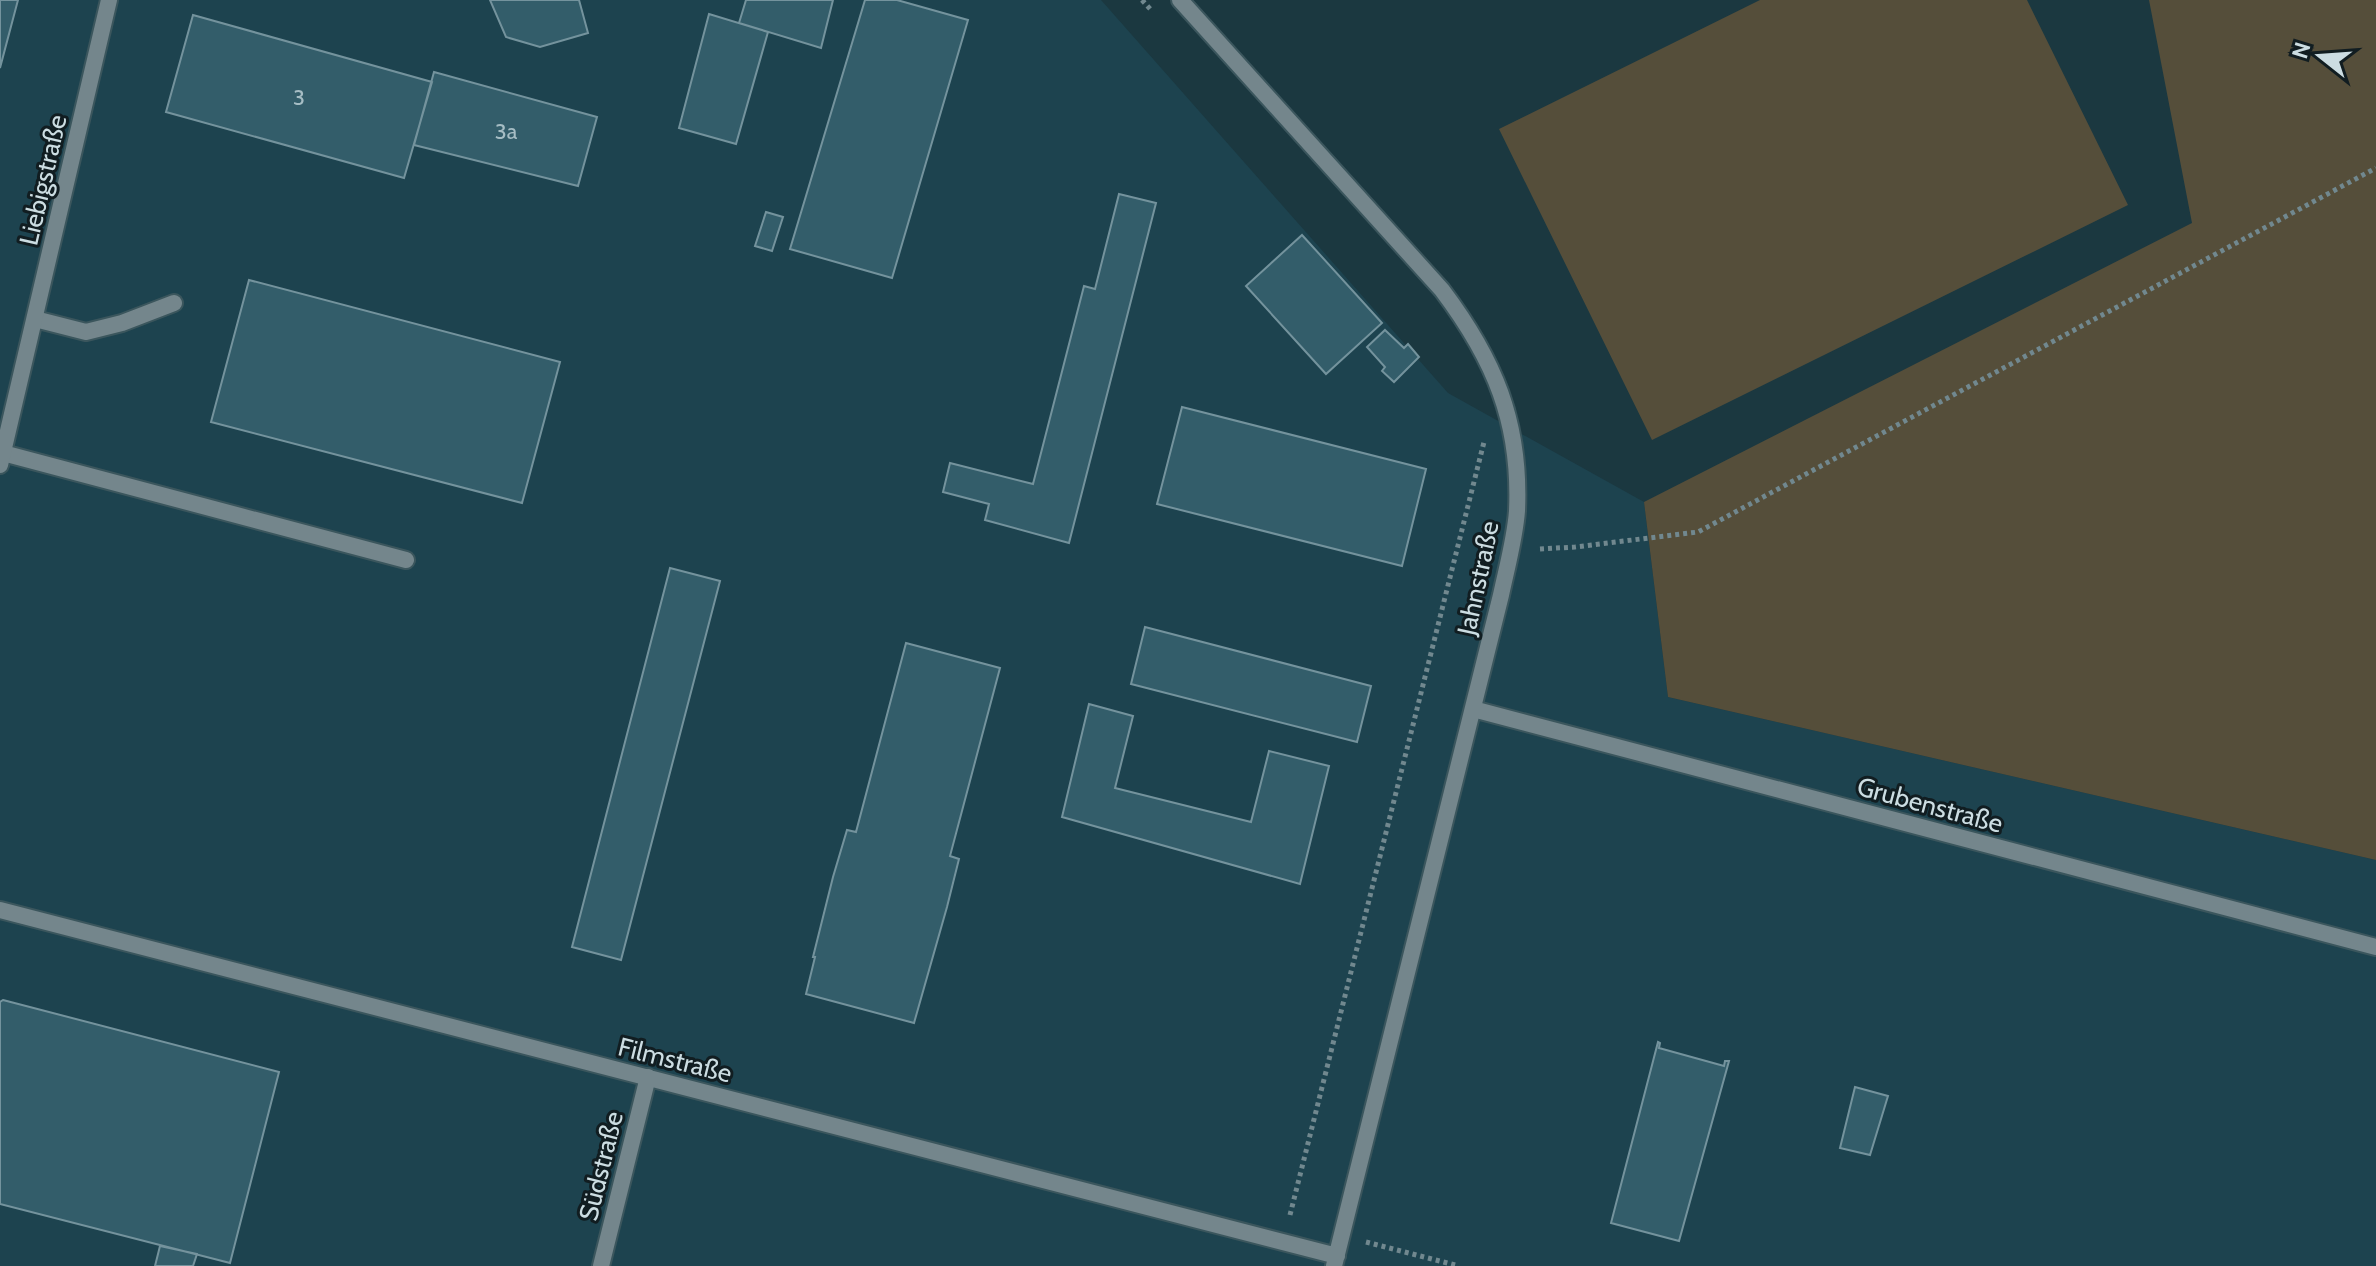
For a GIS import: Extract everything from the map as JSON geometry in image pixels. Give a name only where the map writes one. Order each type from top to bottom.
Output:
[{"type":"street","name":"Liebigstraße","points":[[1,459],[109,0]]},
{"type":"street","name":"Jahnstraße","points":[[1180,0],[1442,290],[1485,353],[1506,407],[1517,486],[1517,513],[1511,546],[1473,709],[1336,1261]]},
{"type":"street","points":[[35,319],[86,332],[122,323],[174,303]]},
{"type":"street","points":[[1,459],[406,560]]},
{"type":"street","name":"Grubenstraße","points":[[1473,709],[2376,947]]},
{"type":"street","name":"Filmstraße","points":[[0,910],[1283,1241],[1336,1261]]},
{"type":"street","name":"Südstraße","points":[[601,1266],[648,1077]]},
{"type":"path","points":[[1142,0],[1153,12]]},
{"type":"path","points":[[1511,546],[1546,550],[1698,532],[2376,168]]},
{"type":"path","points":[[1481,447],[1506,407]]},
{"type":"path","points":[[1283,1241],[1481,447],[1481,436]]},
{"type":"path","points":[[1342,1236],[1459,1266]]},
{"type":"shaded area","points":[[0,0],[1101,0],[1448,393],[1644,502],[1668,697],[2376,860],[2376,1266],[0,1266]]},
{"type":"shaded area","points":[[1760,0],[2027,0],[2128,205],[1652,440],[1499,129]]},
{"type":"shaded area","points":[[2149,0],[2376,0],[2376,860],[1668,697],[1644,502],[2192,223]]},
{"type":"building","points":[[0,0],[18,0],[0,68]]},
{"type":"building","points":[[490,0],[579,0],[588,33],[540,47],[506,37]]},
{"type":"building","points":[[746,0],[833,0],[821,48],[739,23]]},
{"type":"building","points":[[865,0],[897,0],[968,20],[892,278],[790,249]]},
{"type":"building","points":[[709,14],[768,32],[736,144],[679,128]]},
{"type":"building","points":[[193,15],[432,82],[404,178],[166,112]]},
{"type":"building","points":[[434,72],[597,117],[578,186],[414,145]]},
{"type":"building","points":[[1119,194],[1156,203],[1069,543],[985,520],[989,504],[943,492],[950,463],[1033,484],[1084,286],[1095,289]]},
{"type":"building","points":[[766,212],[783,217],[772,251],[755,246]]},
{"type":"building","points":[[1302,235],[1382,323],[1326,374],[1246,286]]},
{"type":"building","points":[[249,280],[560,362],[522,503],[211,422]]},
{"type":"building","points":[[1385,330],[1404,348],[1408,344],[1419,357],[1394,382],[1382,371],[1385,367],[1367,347]]},
{"type":"building","points":[[1182,407],[1426,469],[1402,566],[1157,504]]},
{"type":"building","points":[[670,568],[720,581],[621,960],[572,947]]},
{"type":"building","points":[[1145,627],[1371,686],[1357,742],[1131,684]]},
{"type":"building","points":[[906,643],[1000,668],[950,856],[959,859],[914,1023],[806,994],[833,877],[847,830],[856,832]]},
{"type":"building","points":[[1089,704],[1133,716],[1115,788],[1251,822],[1269,751],[1329,766],[1300,884],[1062,817]]},
{"type":"building","points":[[3,1000],[279,1072],[230,1263],[0,1204],[0,1002]]},
{"type":"building","points":[[1658,1042],[1659,1048],[1724,1066],[1725,1061],[1729,1061],[1679,1241],[1611,1223]]},
{"type":"building","points":[[1855,1087],[1888,1096],[1870,1155],[1840,1148]]},
{"type":"building","points":[[160,1246],[197,1254],[193,1266],[155,1266]]}]
